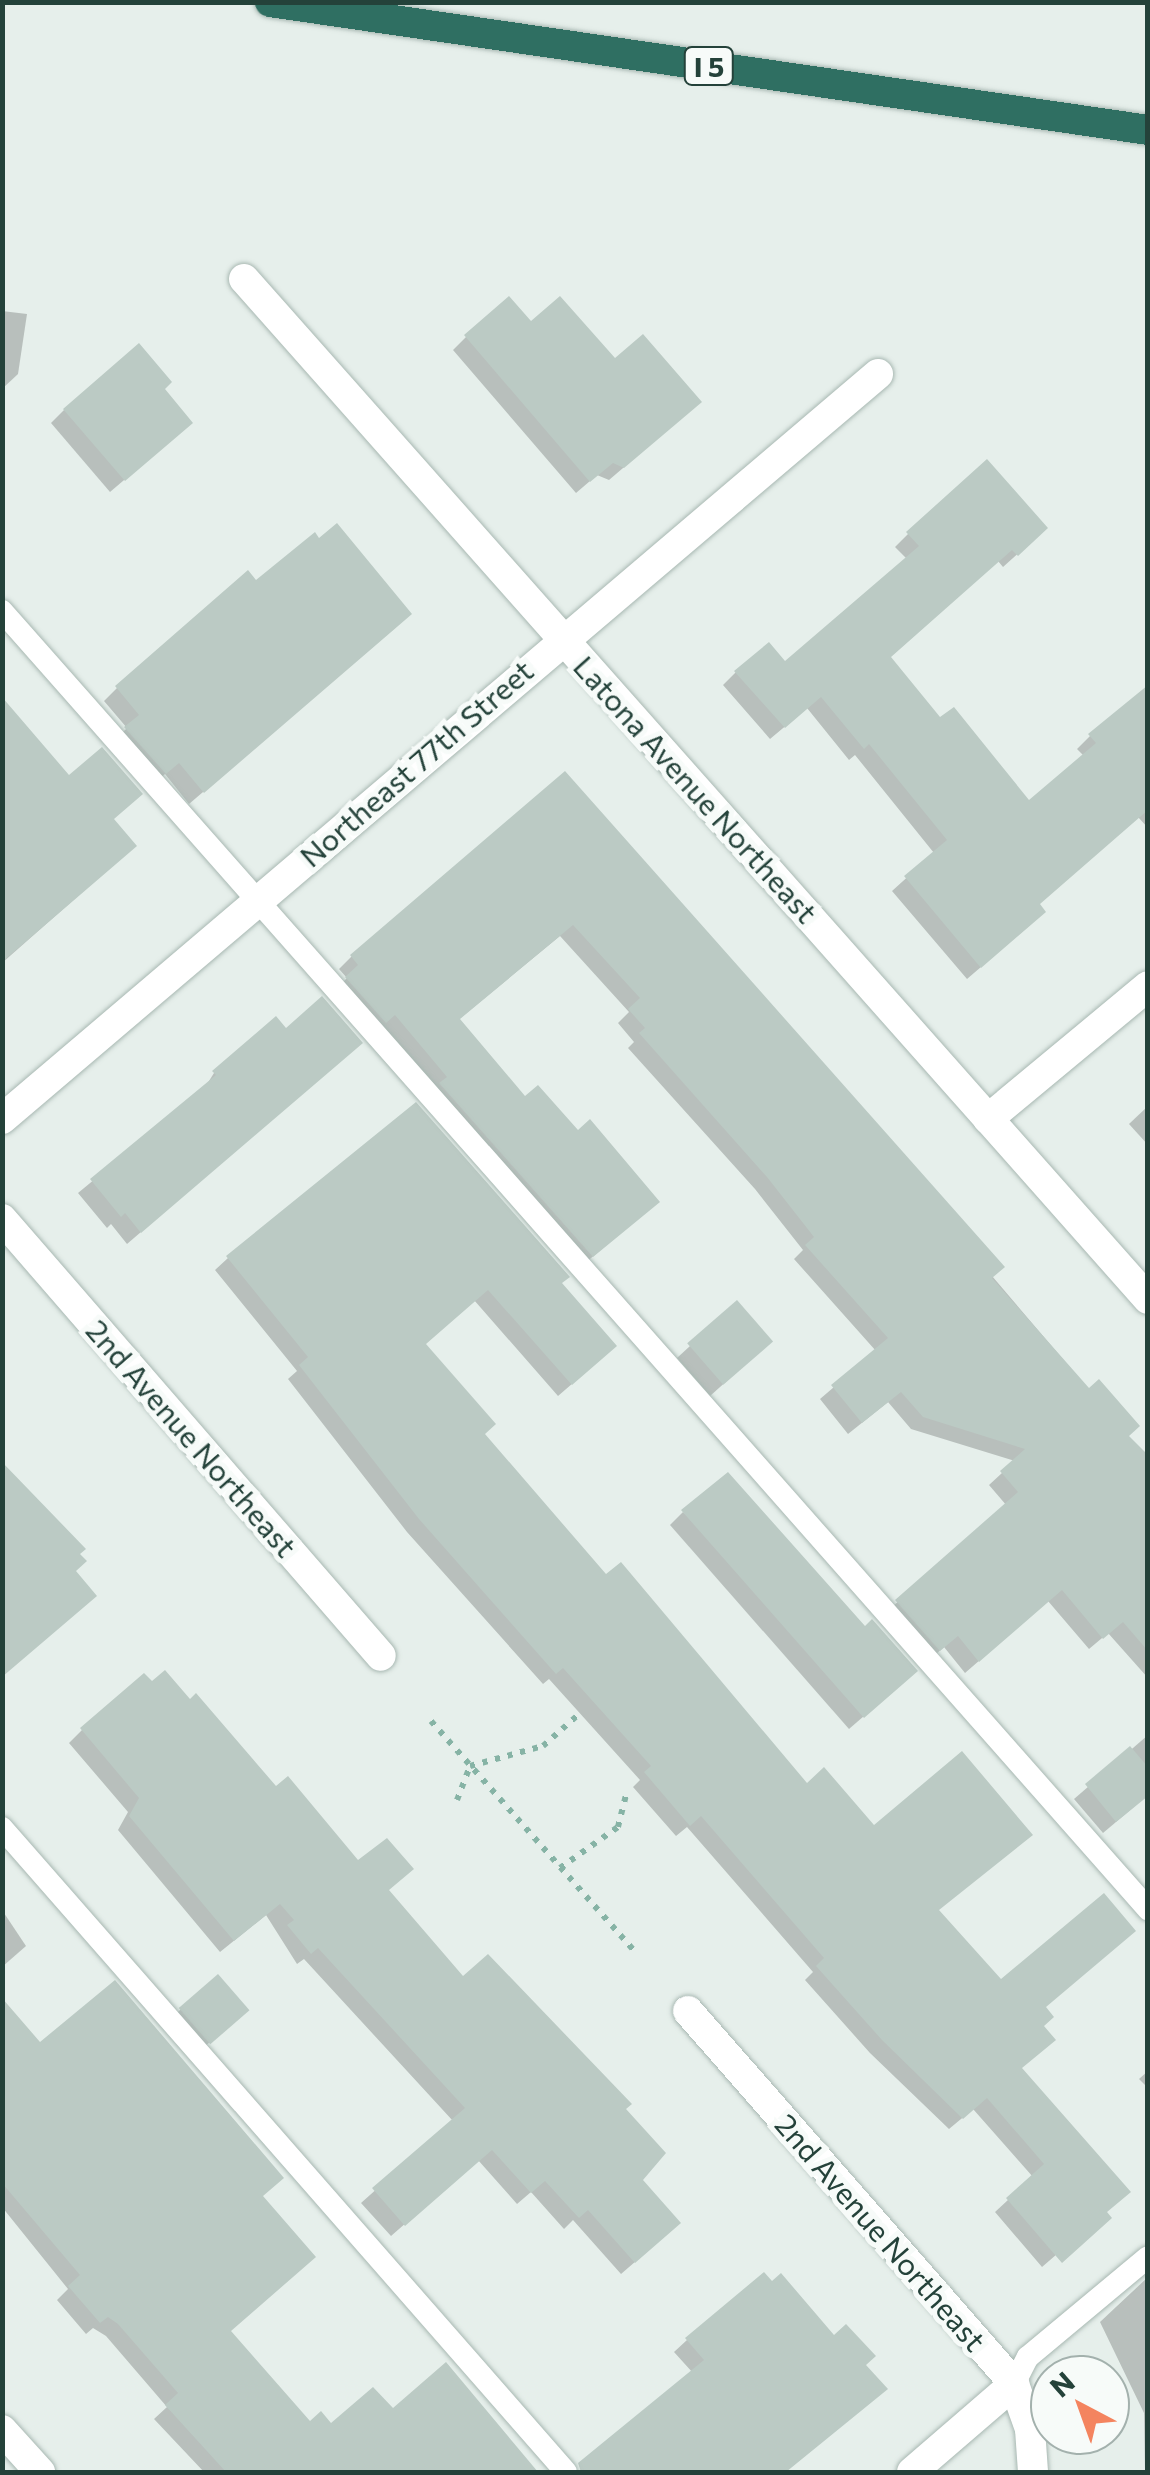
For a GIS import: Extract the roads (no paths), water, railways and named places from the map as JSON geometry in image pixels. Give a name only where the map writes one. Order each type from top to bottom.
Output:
[{"type":"highway","name":"I 5","points":[[270,2],[1148,130]]},
{"type":"street","name":"Latona Avenue Northeast","points":[[244,279],[1148,1298]]},
{"type":"street","name":"Northeast 77th Street","points":[[2,1118],[562,638],[878,374]]},
{"type":"street","points":[[988,1119],[1148,986]]},
{"type":"street","name":"2nd Avenue Northeast","points":[[2,1219],[382,1656]]},
{"type":"street","name":"2nd Avenue Northeast","points":[[688,2011],[1014,2384],[1030,2429],[1033,2472]]},
{"type":"street","points":[[912,2472],[1014,2384]]},
{"type":"street","points":[[2,2430],[40,2472]]},
{"type":"lane","points":[[2,611],[254,902],[1148,1909]]},
{"type":"lane","points":[[2,1828],[566,2472]]},
{"type":"lane","points":[[1014,2384],[1028,2356],[1148,2257]]}]
